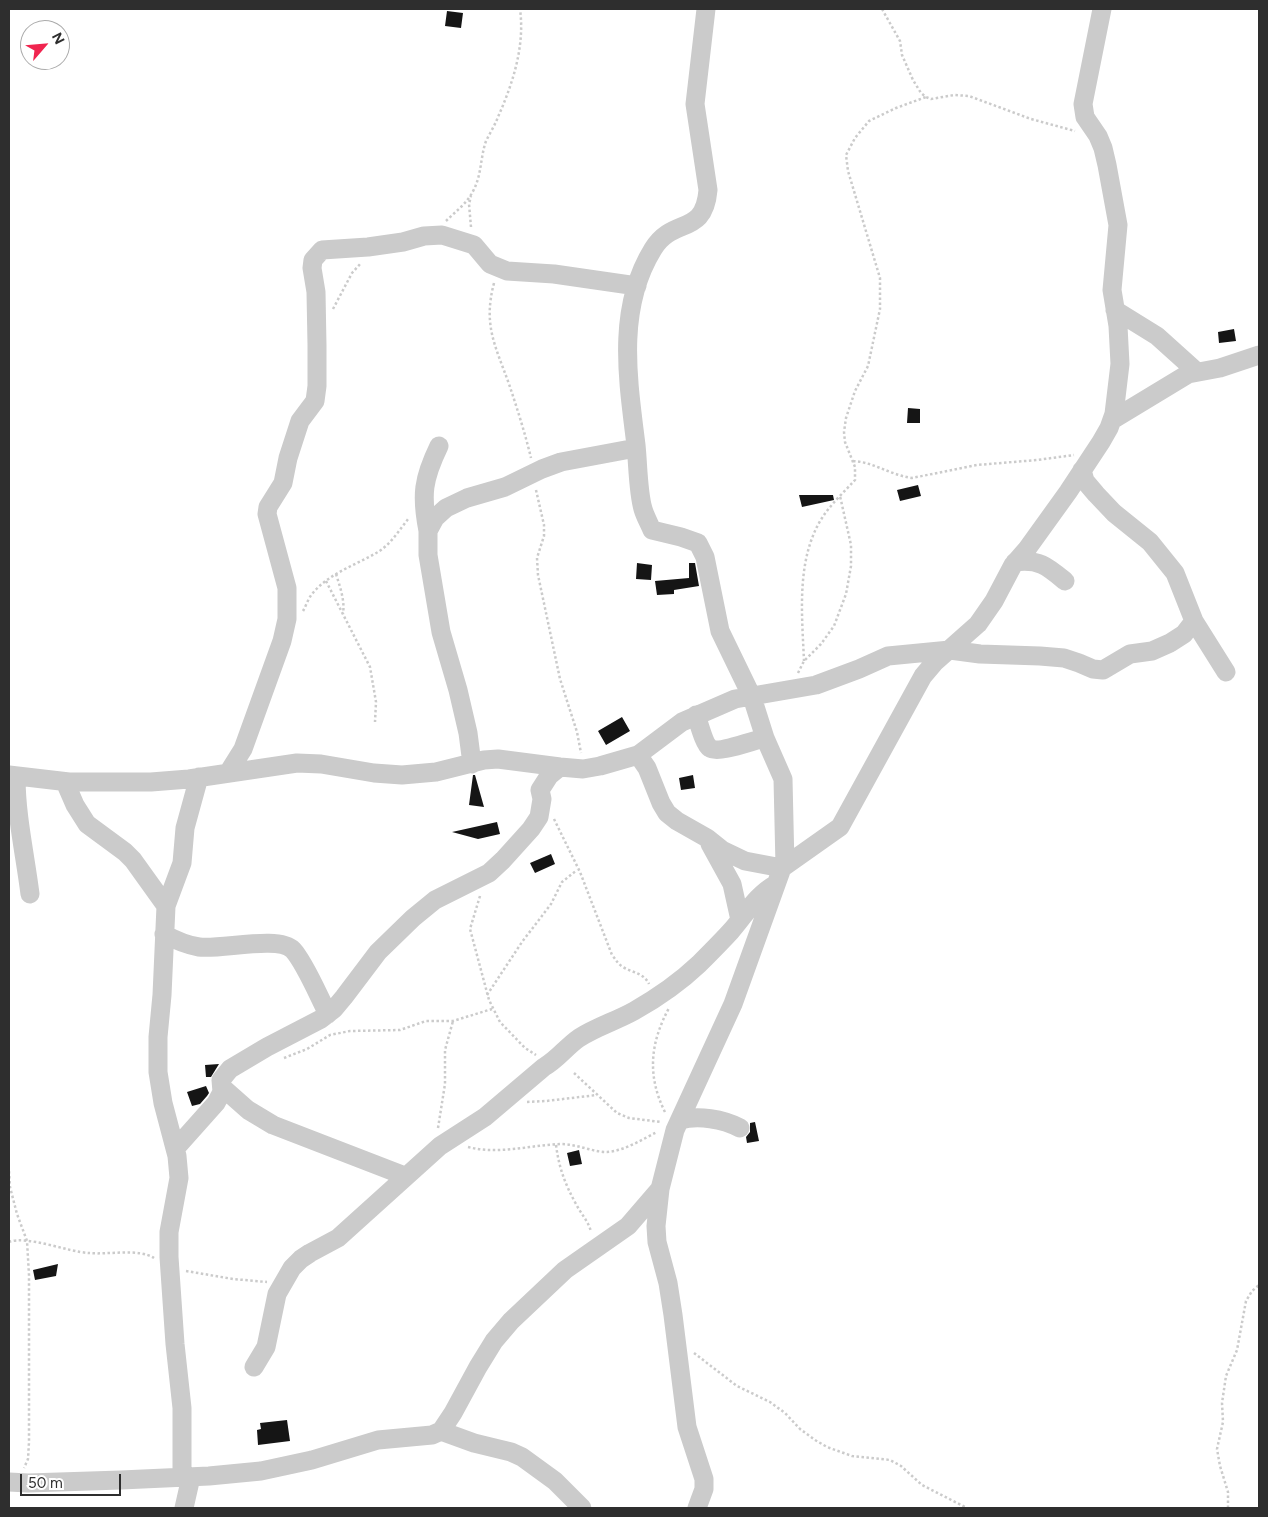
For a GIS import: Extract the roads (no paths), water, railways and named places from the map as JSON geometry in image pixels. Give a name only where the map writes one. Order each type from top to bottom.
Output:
[{"type":"street","points":[[697,1508],[704,1490],[704,1479],[687,1427],[668,1283],[658,1242],[656,1226],[660,1189],[673,1125],[732,1004],[781,873],[783,779],[764,738],[752,697],[720,631],[705,557],[698,543],[652,530],[642,508],[627,372],[627,336],[636,286],[646,262],[660,238],[668,232],[699,219],[707,204],[708,190],[695,104],[706,9]]},
{"type":"street","points":[[254,1367],[266,1347],[277,1294],[282,1284],[301,1259],[310,1252],[338,1238],[405,1176],[442,1145],[485,1117],[544,1067],[554,1061],[560,1053],[579,1038],[601,1025],[632,1012],[661,1003],[732,930],[758,897],[781,873],[840,827],[923,676],[934,663],[978,624],[994,601],[1015,562],[1027,549],[1093,454],[1109,428],[1114,414],[1120,364],[1118,326],[1112,290],[1118,226],[1108,165],[1098,136],[1085,117],[1083,104],[1102,9]]},
{"type":"street","points":[[228,773],[243,749],[282,641],[287,619],[287,588],[267,514],[268,507],[283,483],[288,458],[300,421],[315,401],[318,374],[316,292],[312,268],[313,260],[322,250],[368,247],[403,242],[424,236],[442,235],[474,245],[490,264],[507,271],[554,274],[636,286]]},
{"type":"street","points":[[1115,310],[1157,336],[1197,372]]},
{"type":"street","points":[[1112,420],[1188,374],[1220,368],[1259,355]]},
{"type":"street","points":[[439,446],[426,477],[423,493],[428,532],[428,555],[441,632],[458,690],[468,733],[472,764]]},
{"type":"street","points":[[428,532],[436,518],[446,508],[467,498],[504,487],[561,462],[636,448]]},
{"type":"street","points":[[1082,470],[1085,481],[1096,494],[1114,513],[1150,542],[1175,573],[1194,622],[1226,672]]},
{"type":"street","points":[[1015,562],[1032,561],[1039,563],[1048,567],[1065,581]]},
{"type":"street","points":[[30,894],[21,838],[14,822],[16,805],[12,775],[65,782],[151,782],[297,763],[321,764],[374,773],[402,775],[436,772],[484,760],[498,759],[583,769],[638,755],[682,722],[735,699],[816,685],[860,669],[888,656],[950,650],[980,654],[1064,658],[1093,669],[1103,670],[1130,654],[1152,651],[1170,643],[1184,634],[1194,622]]},
{"type":"street","points":[[696,715],[707,744],[716,751],[764,738]]},
{"type":"street","points":[[638,755],[647,768],[667,813],[707,838],[722,850],[745,861],[781,873]]},
{"type":"street","points":[[175,1149],[216,1103],[222,1092],[221,1080],[230,1069],[244,1059],[328,1014],[344,998],[378,952],[413,918],[435,900],[488,873],[503,860],[531,829],[539,817],[542,799],[540,790],[549,776],[560,767]]},
{"type":"street","points":[[184,1508],[187,1477],[175,1344],[169,1232],[179,1178],[175,1149],[163,1103],[158,1072],[158,1037],[163,987],[166,906],[182,863],[186,828],[199,777]]},
{"type":"street","points":[[65,782],[75,805],[87,824],[133,860],[166,906]]},
{"type":"street","points":[[707,838],[732,884],[740,920]]},
{"type":"street","points":[[164,934],[180,942],[201,947],[283,944],[292,949],[301,961],[328,1014]]},
{"type":"street","points":[[222,1087],[248,1110],[267,1122],[405,1176]]},
{"type":"street","points":[[673,1125],[690,1117],[732,1124],[740,1128]]},
{"type":"street","points":[[14,1478],[56,1483],[187,1477],[261,1471],[321,1458],[378,1440],[432,1435],[441,1431],[478,1366],[494,1341],[511,1321],[565,1270],[628,1226],[660,1189]]},
{"type":"street","points":[[441,1431],[474,1444],[511,1452],[522,1457],[555,1481],[582,1508]]}]
